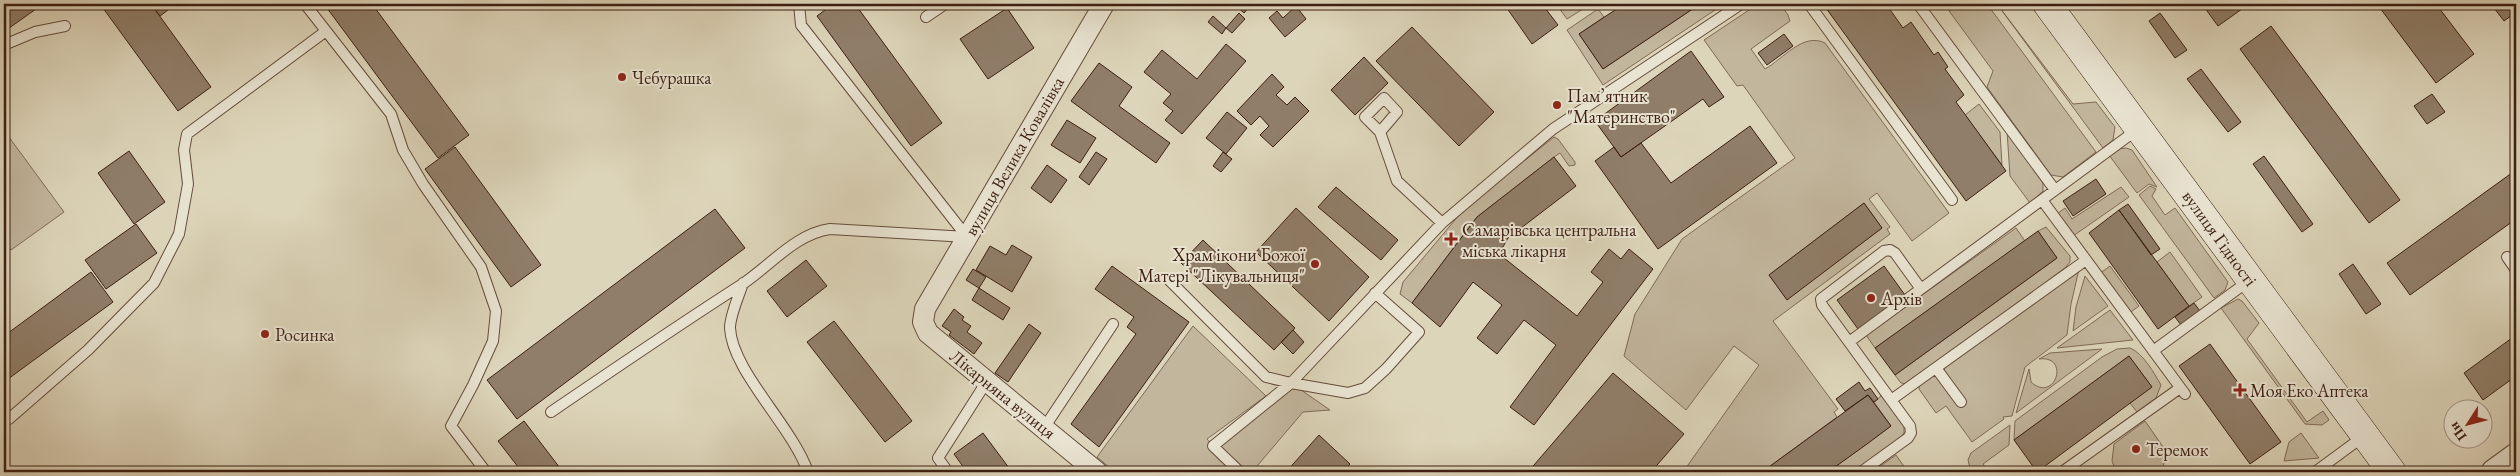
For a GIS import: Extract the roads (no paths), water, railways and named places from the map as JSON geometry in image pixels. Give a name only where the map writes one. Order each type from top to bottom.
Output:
[{"type":"main road","name":"вулиця Гідності","points":[[2047,4],[2392,472]]},
{"type":"street","name":"вулиця Велика Ковалівка","points":[[925,309],[1104,4]]},
{"type":"street","name":"Лікарняна вулиця","points":[[925,309],[923,322],[928,333],[1097,472]]},
{"type":"street","points":[[2494,472],[2516,456]]},
{"type":"lane","points":[[305,4],[391,114],[404,150],[423,184],[481,267],[496,311],[493,341],[473,385],[451,426],[486,472]]},
{"type":"lane","points":[[798,4],[801,25],[967,237]]},
{"type":"lane","points":[[926,17],[945,4]]},
{"type":"lane","points":[[1240,472],[1213,446],[1291,383],[1442,223],[1554,129],[1741,4]]},
{"type":"lane","points":[[1809,4],[1952,200]]},
{"type":"lane","points":[[1918,4],[2055,190]]},
{"type":"lane","points":[[4,44],[35,32],[65,26]]},
{"type":"lane","points":[[9,418],[88,350],[154,283],[179,234],[188,184],[184,150],[187,134],[326,31]]},
{"type":"lane","points":[[1849,342],[2139,128]]},
{"type":"lane","points":[[1380,132],[1397,181],[1442,223]]},
{"type":"lane","points":[[2042,200],[2183,391],[2062,472]]},
{"type":"lane","points":[[551,412],[743,283],[798,241],[815,231],[830,229],[967,237]]},
{"type":"lane","points":[[1861,472],[1908,438],[1911,433],[1910,426],[1820,299],[1884,251],[1890,250],[1895,253],[1922,289]]},
{"type":"lane","points":[[2507,258],[2516,270]]},
{"type":"lane","points":[[1891,400],[2086,260]]},
{"type":"lane","points":[[1168,279],[1266,377],[1348,394],[1365,388],[1386,369],[1419,332],[1375,293]]},
{"type":"lane","points":[[2153,351],[2251,279]]},
{"type":"lane","points":[[743,283],[730,327],[738,359],[788,430],[808,472]]},
{"type":"lane","points":[[1044,428],[1113,324]]},
{"type":"lane","points":[[1936,368],[1961,402]]},
{"type":"lane","points":[[948,472],[938,458],[987,381]]},
{"type":"lane","points":[[2315,472],[2365,436]]},
{"type":"place","name":"Чебурашка","points":[[622,77]]},
{"type":"place","name":"Пам’ятник \"Материнство\"","points":[[1557,105]]},
{"type":"place","name":"Самарівська центральна міська лікарня","points":[[1451,239]]},
{"type":"place","name":"Храм ікони Божої Матері \"Лікувальниця\"","points":[[1315,264]]},
{"type":"place","name":"Архів","points":[[1871,298]]},
{"type":"place","name":"Росинка","points":[[265,334]]},
{"type":"place","name":"Моя Еко Аптека","points":[[2240,390]]},
{"type":"place","name":"Теремок","points":[[2136,449]]}]
